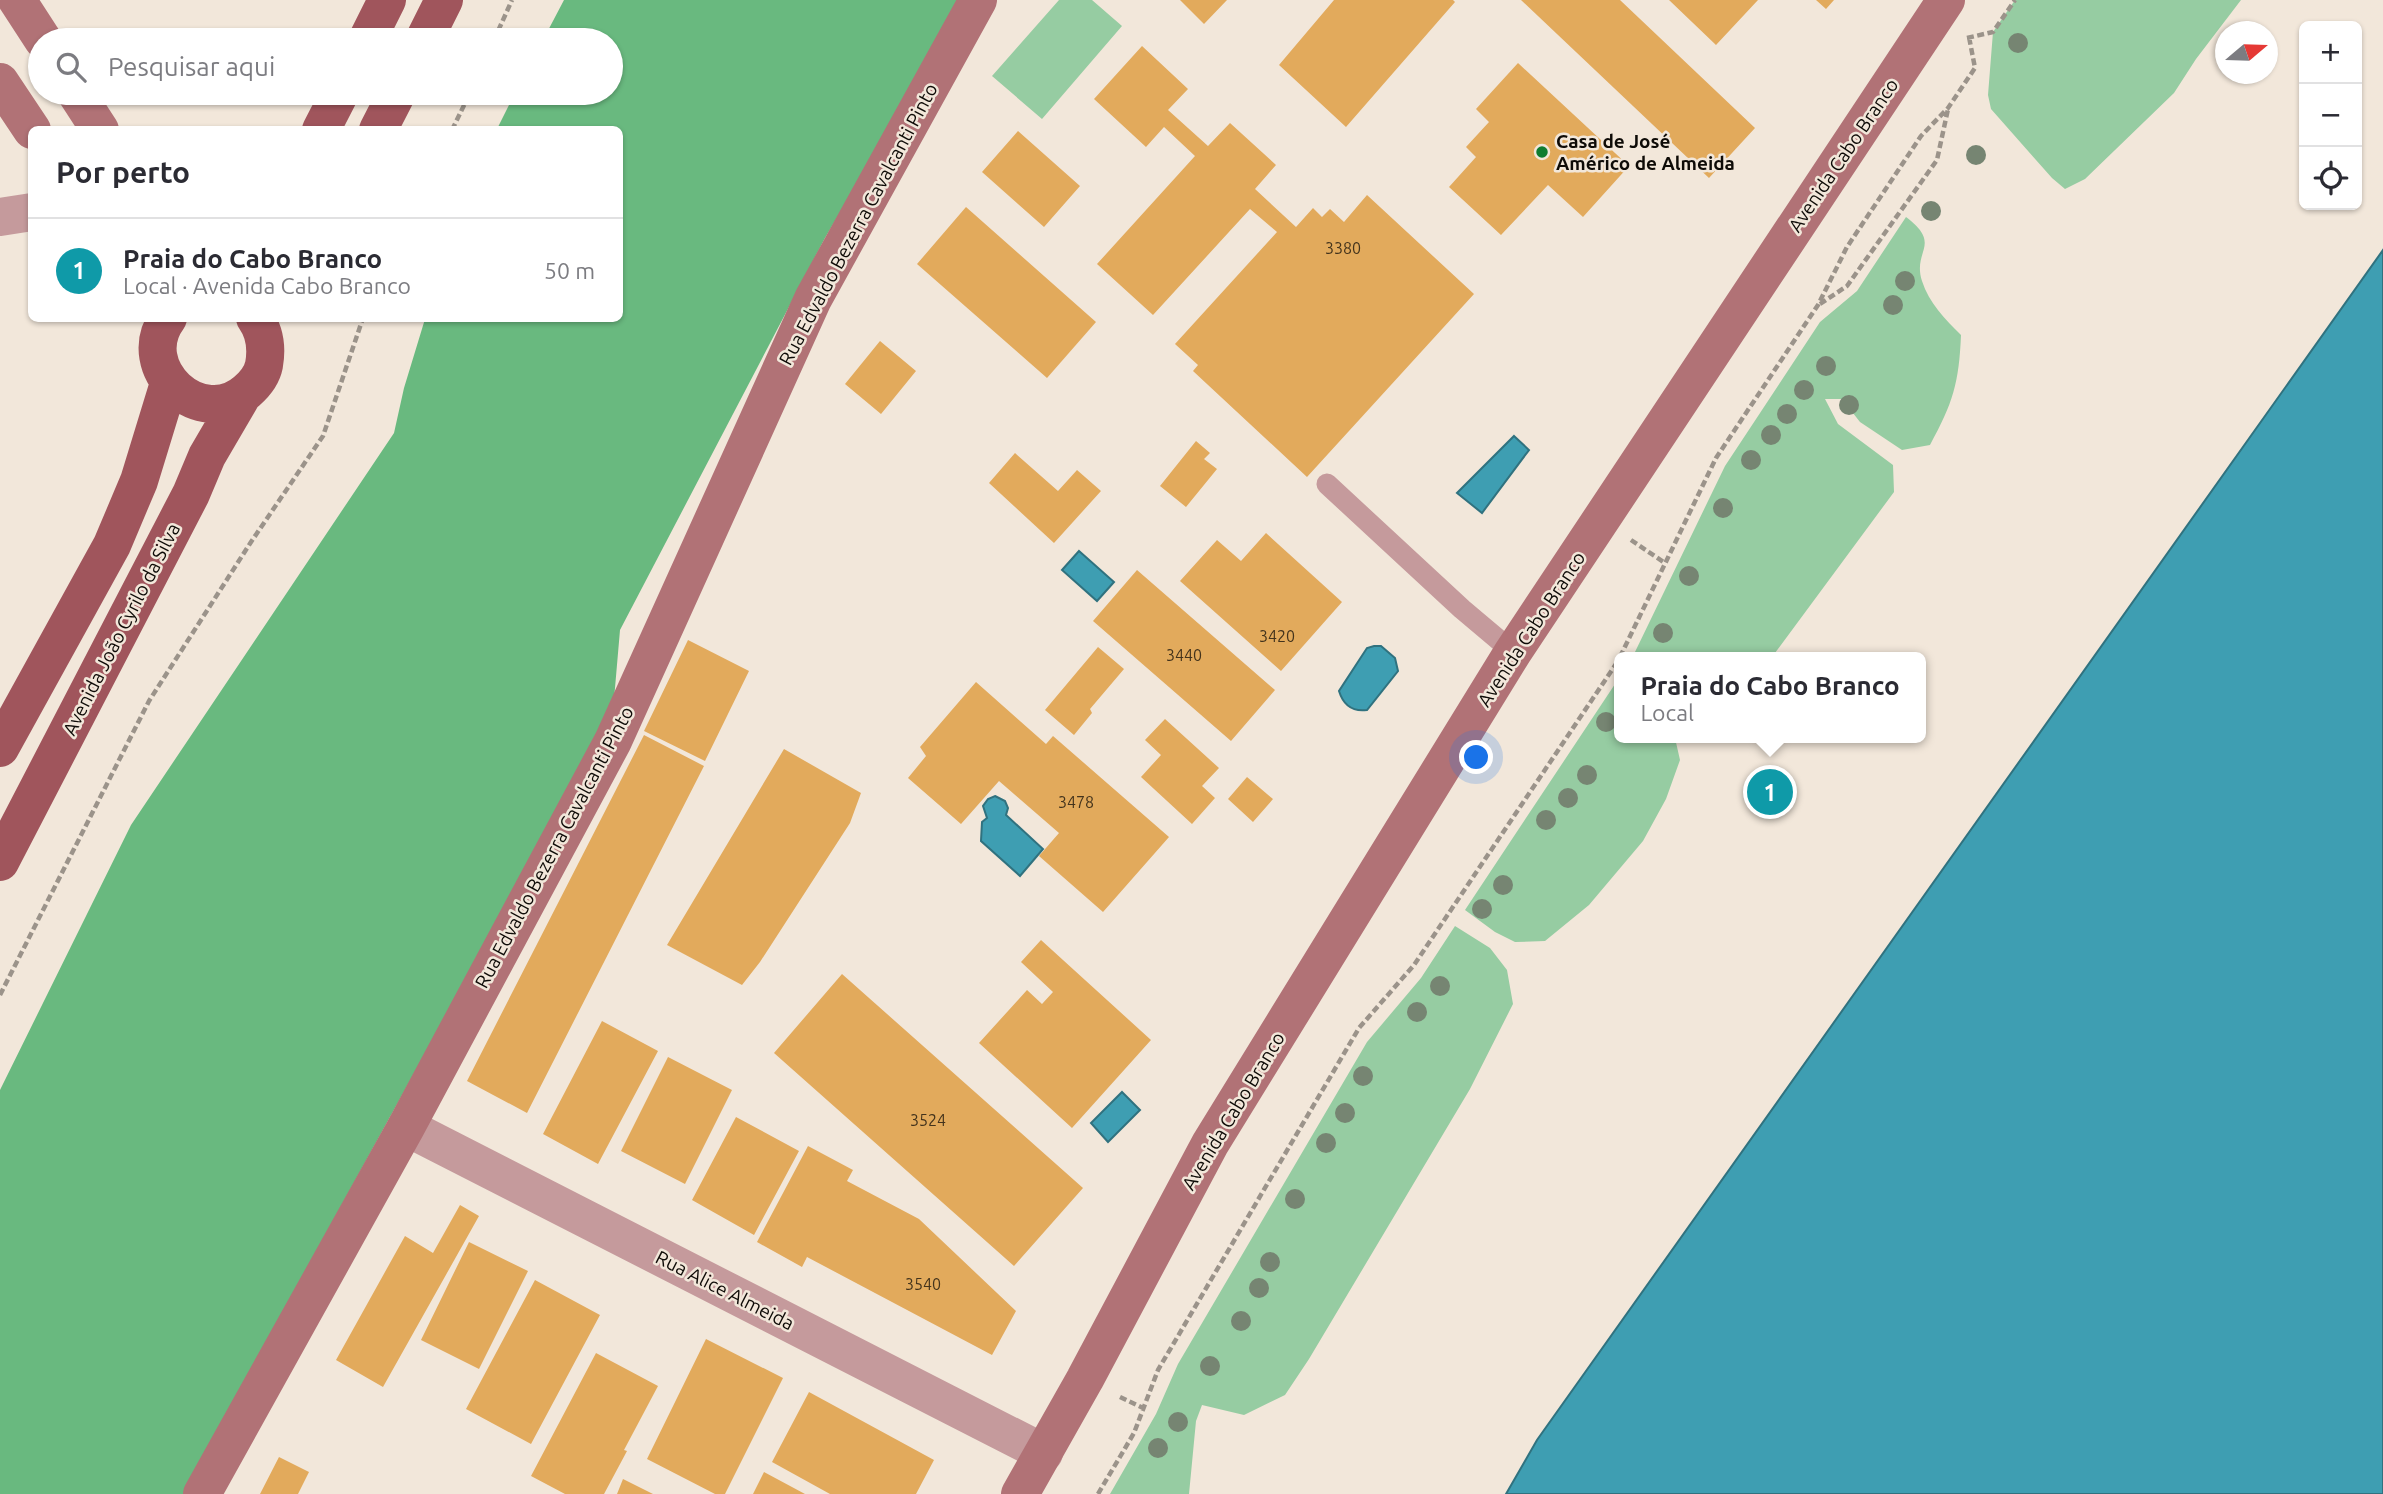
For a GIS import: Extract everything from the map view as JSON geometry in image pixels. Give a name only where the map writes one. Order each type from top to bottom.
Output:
[{"type":"main road","points":[[17,0],[35,28]]},
{"type":"main road","points":[[373,28],[387,0]]},
{"type":"main road","points":[[430,28],[444,0]]},
{"type":"main road","name":"Rua Edvaldo Bezerra Cavalcanti Pinto","points":[[202,1494],[406,1127],[613,741],[813,299],[978,0]]},
{"type":"main road","name":"Avenida Cabo Branco","points":[[1020,1494],[1210,1144],[1513,652],[1946,0]]},
{"type":"main road","points":[[0,82],[29,126]]},
{"type":"main road","points":[[84,105],[97,126]]},
{"type":"main road","points":[[323,126],[334,105]]},
{"type":"main road","points":[[380,126],[391,105]]},
{"type":"main road","points":[[160,324],[159,360],[169,383],[187,397],[210,404],[226,403],[242,396]]},
{"type":"main road","name":"Avenida João Cyrilo da Silva","points":[[0,862],[191,494],[207,456],[242,396],[254,385],[262,371],[266,355],[265,325]]},
{"type":"main road","points":[[0,748],[116,536],[139,481],[169,383]]},
{"type":"street","points":[[0,217],[28,213]]},
{"type":"street","name":"Rua Alice Almeida","points":[[406,1127],[1044,1453]]},
{"type":"lane","points":[[1327,484],[1462,609],[1513,652]]},
{"type":"path","points":[[499,28],[512,0]]},
{"type":"path","points":[[1993,32],[2015,0]]},
{"type":"path","points":[[1623,652],[1716,458],[1818,306],[1847,247],[1921,136],[1948,108],[1975,68],[1967,31]]},
{"type":"path","points":[[454,126],[464,105]]},
{"type":"path","points":[[1818,306],[1847,286],[1937,160],[1948,108]]},
{"type":"path","points":[[0,995],[149,701],[323,436],[362,322]]},
{"type":"path","points":[[1098,1494],[1134,1433],[1158,1370],[1359,1028],[1414,965],[1614,667]]},
{"type":"green space","points":[[564,0],[964,0],[825,238],[620,630],[613,711],[183,1494],[0,1494],[0,1090],[131,825],[394,433],[404,388],[424,322],[623,322],[623,126],[498,126],[509,105],[623,105],[623,28],[549,28]]},
{"type":"green space","points":[[1059,0],[1092,0],[1122,26],[1042,119],[992,76]]},
{"type":"green space","points":[[2015,0],[2241,0],[2225,21],[2215,21],[2215,34],[2174,93],[2085,179],[2065,189],[1991,109],[1988,95],[1993,32]]},
{"type":"green space","points":[[1906,217],[1923,234],[1925,241],[1920,270],[1925,289],[1938,310],[1961,335],[1959,367],[1953,392],[1930,445],[1902,450],[1860,422],[1842,399],[1825,399],[1838,424],[1893,465],[1894,492],[1776,652],[1635,652],[1725,466],[1820,322],[1857,291]]},
{"type":"green space","points":[[1614,686],[1614,743],[1676,743],[1680,760],[1666,799],[1643,841],[1589,905],[1545,941],[1515,942],[1495,932],[1465,910]]},
{"type":"green space","points":[[1455,926],[1490,948],[1507,970],[1513,1004],[1470,1089],[1309,1359],[1285,1395],[1244,1415],[1202,1405],[1196,1421],[1189,1494],[1110,1494],[1156,1414],[1178,1364],[1367,1042],[1421,978]]},
{"type":"water","points":[[2383,250],[2383,1494],[1506,1494],[1537,1440]]},
{"type":"water","points":[[1514,436],[1529,450],[1482,513],[1457,493]]},
{"type":"water","points":[[1079,551],[1114,582],[1097,601],[1062,570]]},
{"type":"water","points":[[1381,646],[1395,658],[1398,671],[1367,710],[1357,710],[1343,700],[1339,691],[1367,648]]},
{"type":"water","points":[[995,796],[1005,801],[1008,808],[1006,815],[1043,849],[1020,876],[981,841],[982,822],[987,818],[983,806],[988,799]]},
{"type":"water","points":[[1122,1092],[1140,1110],[1108,1142],[1091,1123]]},
{"type":"building","points":[[1180,0],[1227,0],[1204,24]]},
{"type":"building","points":[[1334,0],[1455,2],[1346,127],[1279,65]]},
{"type":"building","points":[[1521,0],[1620,0],[1755,128],[1709,178]]},
{"type":"building","points":[[1669,0],[1758,0],[1716,45]]},
{"type":"building","points":[[1816,0],[1834,0],[1826,9]]},
{"type":"building","points":[[1142,46],[1188,89],[1168,110],[1208,146],[1230,123],[1276,165],[1255,189],[1296,227],[1313,208],[1322,217],[1330,209],[1344,222],[1367,195],[1474,294],[1307,477],[1193,371],[1198,365],[1175,344],[1277,232],[1250,209],[1153,315],[1097,264],[1195,156],[1164,127],[1146,147],[1094,99]]},
{"type":"building","name":"Casa de José Américo de Almeida","points":[[1518,63],[1629,166],[1583,217],[1548,185],[1501,235],[1449,187],[1476,157],[1466,147],[1489,122],[1476,109]]},
{"type":"building","points":[[1018,131],[1080,186],[1044,227],[982,172]]},
{"type":"building","points":[[966,207],[1096,322],[1047,378],[917,264]]},
{"type":"building","points":[[880,341],[916,371],[881,414],[845,384]]},
{"type":"building","points":[[1196,441],[1210,453],[1204,459],[1217,469],[1186,507],[1160,486]]},
{"type":"building","points":[[1015,453],[1058,491],[1077,470],[1101,491],[1054,543],[989,483]]},
{"type":"building","points":[[1266,533],[1342,602],[1281,671],[1180,581],[1217,540],[1241,561]]},
{"type":"building","points":[[1137,570],[1275,690],[1231,741],[1093,621]]},
{"type":"building","points":[[688,640],[749,671],[705,761],[644,731]]},
{"type":"building","points":[[1098,647],[1124,669],[1090,709],[1092,713],[1074,735],[1045,710]]},
{"type":"building","points":[[976,682],[1046,744],[1053,736],[1169,837],[1103,912],[1039,856],[1059,833],[999,781],[961,824],[908,778],[926,756],[920,747]]},
{"type":"building","points":[[1165,719],[1219,768],[1202,786],[1215,798],[1192,824],[1141,777],[1161,755],[1145,740]]},
{"type":"building","points":[[644,735],[704,766],[527,1113],[467,1081]]},
{"type":"building","points":[[784,749],[861,793],[850,823],[760,962],[742,985],[667,945]]},
{"type":"building","points":[[1247,777],[1273,799],[1253,822],[1228,799]]},
{"type":"building","points":[[1041,940],[1151,1040],[1072,1128],[979,1043],[1027,990],[1042,1004],[1053,992],[1021,962]]},
{"type":"building","points":[[842,974],[1083,1188],[1014,1266],[774,1053]]},
{"type":"building","points":[[602,1021],[658,1051],[598,1164],[543,1134]]},
{"type":"building","points":[[668,1057],[732,1090],[685,1184],[621,1151]]},
{"type":"building","points":[[736,1117],[799,1151],[754,1235],[692,1200]]},
{"type":"building","points":[[808,1146],[853,1170],[847,1181],[919,1219],[1016,1311],[992,1355],[807,1257],[802,1267],[757,1242]]},
{"type":"building","points":[[460,1205],[479,1216],[383,1387],[336,1360],[405,1236],[433,1253]]},
{"type":"building","points":[[469,1242],[528,1271],[479,1369],[421,1340]]},
{"type":"building","points":[[535,1280],[600,1315],[531,1444],[466,1409]]},
{"type":"building","points":[[706,1339],[783,1378],[725,1494],[715,1494],[647,1459]]},
{"type":"building","points":[[596,1353],[658,1386],[604,1494],[565,1494],[531,1476]]},
{"type":"building","points":[[809,1392],[934,1460],[916,1494],[830,1494],[772,1462]]},
{"type":"building","points":[[279,1457],[309,1472],[298,1494],[260,1494]]},
{"type":"building","points":[[764,1472],[805,1494],[753,1494]]},
{"type":"building","points":[[623,1479],[653,1494],[617,1494]]},
{"type":"place","name":"Casa de José Américo de Almeida","points":[[1542,152]]},
{"type":"place","name":"Praia do Cabo Branco","points":[[1770,792]]}]
